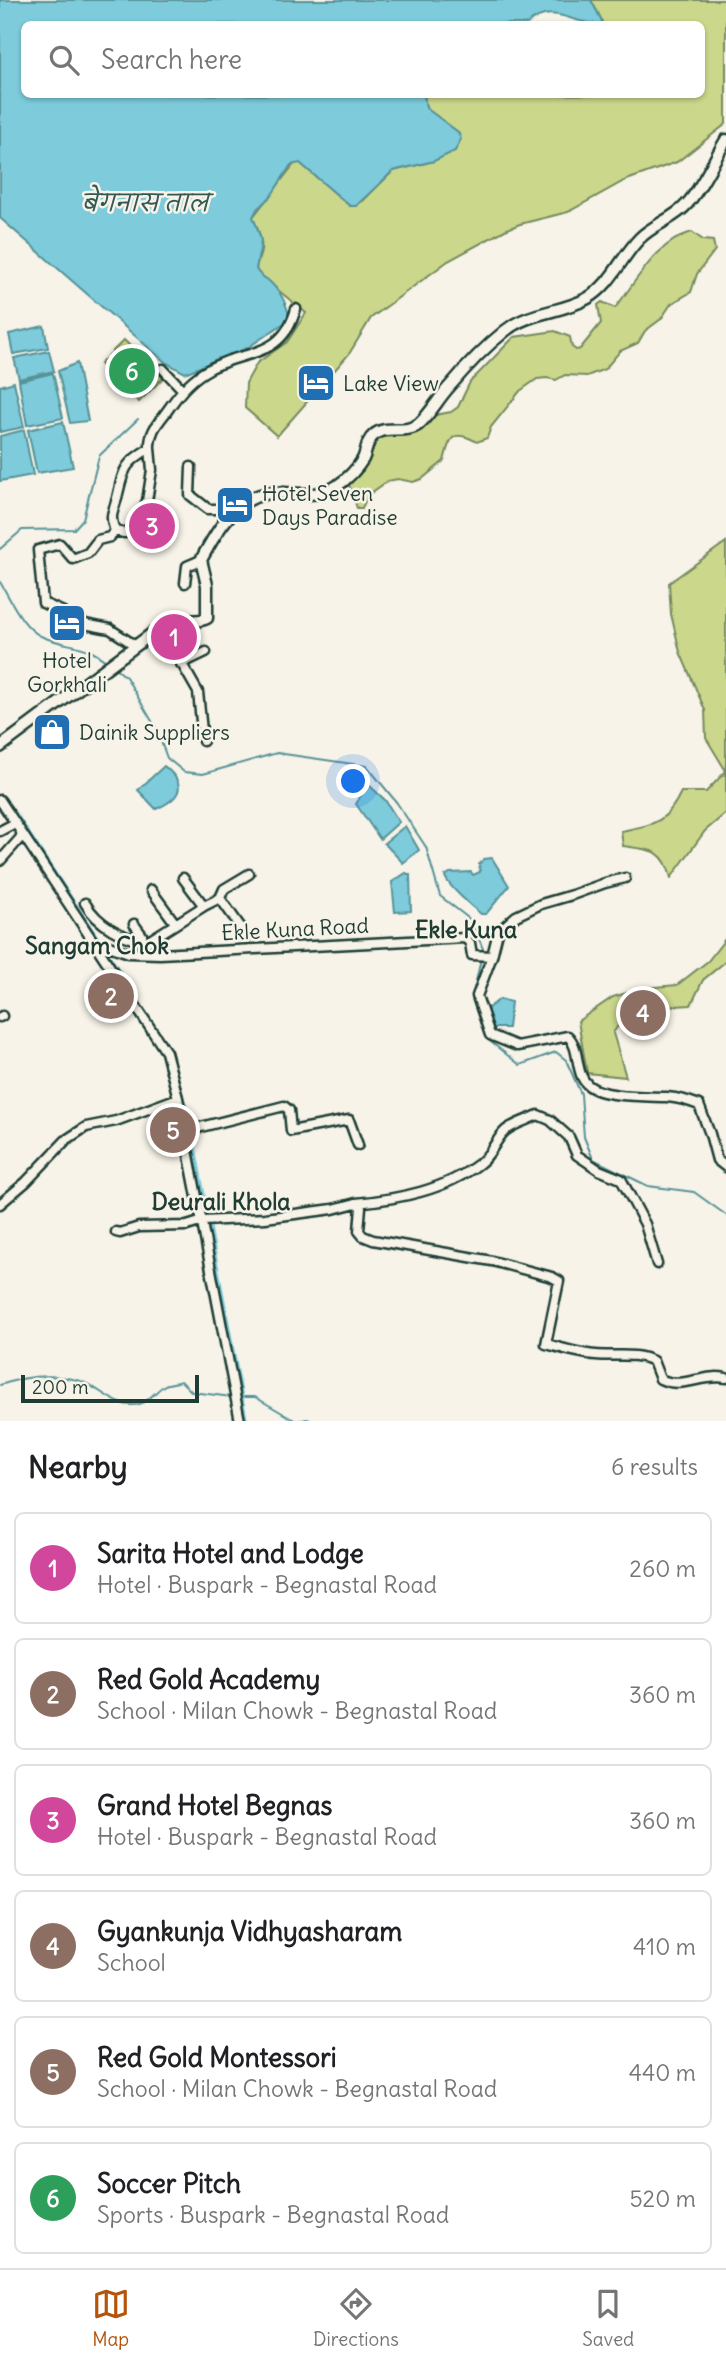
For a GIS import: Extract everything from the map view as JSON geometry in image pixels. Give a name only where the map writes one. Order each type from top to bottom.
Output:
[{"type":"main road","points":[[0,747],[169,621],[202,621],[207,618],[207,585],[201,560],[235,509],[271,493],[325,493],[342,482],[361,462],[374,435],[382,431],[400,431],[415,427],[438,403],[449,386],[506,330],[519,321],[562,309],[589,297],[606,284],[640,238],[670,219],[687,204],[726,140]]},
{"type":"street","points":[[115,531],[124,533],[133,530],[147,501],[152,470],[150,436],[182,389],[218,364],[257,354],[274,344],[288,331],[296,309]]},
{"type":"street","points":[[163,369],[182,389]]},
{"type":"street","points":[[115,531],[110,517],[117,499],[119,480],[132,459],[150,448]]},
{"type":"street","points":[[191,467],[190,495],[208,509],[235,509]]},
{"type":"street","points":[[115,531],[110,537],[98,540],[88,553],[73,559],[60,544],[38,550],[43,603],[62,612],[69,621],[110,629],[132,649]]},
{"type":"street","points":[[185,583],[187,566],[201,560]]},
{"type":"street","points":[[157,630],[198,692],[204,741]]},
{"type":"street","points":[[181,664],[206,652]]},
{"type":"street","points":[[0,800],[166,1052],[178,1098],[240,1421]]},
{"type":"street","points":[[0,831],[15,823]]},
{"type":"street","points":[[0,861],[23,835]]},
{"type":"street","points":[[85,903],[93,917],[124,935],[142,941],[152,940],[175,923],[220,898],[224,889],[249,874]]},
{"type":"street","points":[[183,878],[204,906]]},
{"type":"street","points":[[625,878],[541,904],[516,915],[498,932],[477,996],[490,1035],[517,1046],[568,1036],[575,1043],[582,1077],[589,1086],[613,1093],[649,1099],[666,1097],[699,1105],[710,1134],[712,1149],[717,1160],[726,1167]]},
{"type":"street","points":[[151,890],[175,923]]},
{"type":"street","points":[[220,898],[242,929]]},
{"type":"street","points":[[134,924],[142,935],[142,941]]},
{"type":"street","points":[[100,950],[112,947],[124,935]]},
{"type":"street","name":"Ekle Kuna Road","points":[[112,947],[129,953],[160,954],[465,938],[470,943],[472,955],[492,956]]},
{"type":"street","points":[[0,1204],[26,1182],[66,1140],[86,1127],[116,1121],[178,1098]]},
{"type":"street","points":[[193,1129],[284,1106],[289,1110],[291,1131],[349,1120],[358,1145]]},
{"type":"street","points":[[116,1232],[139,1227],[187,1226],[202,1221],[265,1219],[433,1189],[463,1175],[484,1160],[505,1131],[538,1115],[550,1120],[569,1137],[577,1155],[599,1170],[621,1179],[645,1224],[656,1264]]},
{"type":"street","points":[[356,1203],[361,1207],[359,1231],[373,1240],[492,1261],[559,1281],[546,1344],[595,1355],[646,1357],[653,1361],[660,1379],[670,1384],[726,1378]]},
{"type":"green space","points":[[591,0],[726,0],[726,124],[677,162],[624,181],[568,212],[505,230],[448,261],[371,318],[349,354],[277,436],[245,408],[246,383],[257,363],[287,342],[306,313],[257,273],[261,242],[253,217],[295,163],[300,163],[350,206],[363,201],[393,171],[434,161],[433,115],[426,108],[424,98],[705,98],[705,21],[602,21]]},
{"type":"green space","points":[[692,232],[703,240],[713,241],[715,250],[697,274],[691,292],[671,304],[661,319],[645,331],[638,343],[620,351],[605,369],[587,376],[565,375],[556,380],[537,379],[520,391],[491,427],[487,438],[477,442],[462,436],[453,438],[444,461],[422,479],[413,482],[398,479],[388,481],[368,495],[362,508],[357,508],[349,485],[374,440],[387,433],[412,434],[435,415],[451,412],[458,407],[470,382],[514,337],[555,331],[570,337],[572,347],[580,349],[601,323],[598,305],[602,302],[615,308],[658,253],[679,237]]},
{"type":"green space","points":[[124,340],[163,378],[139,402],[100,364]]},
{"type":"green space","points":[[726,542],[726,771],[706,738],[705,710],[680,652],[671,614],[669,583]]},
{"type":"green space","points":[[726,771],[726,813],[705,831],[671,878],[664,861],[654,852],[623,846],[621,831],[658,821],[670,811],[681,792],[706,792]]},
{"type":"green space","points":[[726,938],[726,961],[703,980],[691,1005],[658,1007],[634,1003],[613,1033],[626,1077],[587,1073],[578,1021],[613,997],[644,988],[677,985],[708,961]]},
{"type":"water","name":"बेगनास ताल","points":[[0,0],[591,0],[602,21],[581,21],[554,14],[532,21],[21,21],[21,98],[424,98],[426,108],[458,132],[461,139],[455,151],[434,161],[393,171],[356,206],[350,206],[300,163],[291,165],[271,196],[257,209],[253,217],[261,243],[256,269],[280,293],[290,319],[247,348],[185,373],[165,362],[0,218]]},
{"type":"water","points":[[44,326],[48,348],[13,354],[9,334]]},
{"type":"water","points":[[49,351],[54,371],[19,379],[14,358]]},
{"type":"water","points":[[77,363],[88,421],[70,423],[58,371]]},
{"type":"water","points":[[53,373],[63,418],[27,425],[19,381]]},
{"type":"water","points":[[14,382],[24,427],[0,432],[0,386]]},
{"type":"water","points":[[63,422],[73,467],[37,473],[28,430]]},
{"type":"water","points":[[24,430],[33,475],[0,481],[0,436]]},
{"type":"water","points":[[164,766],[179,785],[176,796],[156,809],[138,790]]},
{"type":"water","points":[[370,786],[385,800],[399,822],[380,839],[356,804]]},
{"type":"water","points":[[405,826],[419,850],[403,863],[384,843]]},
{"type":"water","points":[[492,858],[509,886],[486,914],[481,914],[455,890],[445,876],[450,873],[471,872],[473,875],[480,872],[479,864],[484,859]]},
{"type":"water","points":[[406,873],[410,875],[411,911],[395,912],[392,882]]},
{"type":"water","points":[[500,999],[511,1002],[508,1028],[491,1028],[487,1018],[488,1008]]},
{"type":"waterway","points":[[0,549],[22,530],[74,529],[83,519],[99,456],[138,419]]},
{"type":"waterway","points":[[0,582],[29,628],[43,637],[84,648],[108,663]]},
{"type":"waterway","points":[[113,666],[126,677],[156,728],[167,758],[184,772],[203,774],[277,753],[367,766],[397,803],[426,847],[440,896],[472,921],[483,949],[482,954]]},
{"type":"waterway","points":[[15,815],[130,990]]},
{"type":"waterway","points":[[481,959],[472,999],[487,1039],[520,1065],[556,1052],[566,1060],[581,1094],[584,1137],[593,1159],[648,1186],[694,1192],[726,1215]]},
{"type":"waterway","points":[[180,1093],[188,1118],[245,1421]]},
{"type":"waterway","name":"Deurali Khola","points":[[0,1385],[19,1379],[60,1377],[80,1381],[115,1401],[131,1405],[146,1401],[165,1385],[181,1381],[192,1392],[232,1397]]},
{"type":"waterway","name":"Deurali Khola","points":[[237,1397],[255,1397],[296,1421]]},
{"type":"waterway","name":"Deurali Khola","points":[[298,1421],[312,1421]]},
{"type":"place","name":"Soccer Pitch","points":[[132,371]]},
{"type":"place","name":"Lake View","points":[[316,383]]},
{"type":"place","name":"Hotel Seven Days Paradise","points":[[235,505]]},
{"type":"place","name":"Grand Hotel Begnas","points":[[152,526]]},
{"type":"place","name":"Hotel Gorkhali","points":[[67,623]]},
{"type":"place","name":"Sarita Hotel and Lodge","points":[[174,637]]},
{"type":"place","name":"Dainik Suppliers","points":[[52,732]]},
{"type":"place","name":"Red Gold Academy","points":[[111,996]]},
{"type":"place","name":"Gyankunja Vidhyasharam","points":[[643,1013]]},
{"type":"place","name":"Red Gold Montessori","points":[[173,1130]]},
{"type":"district","name":"Ekle Kuna","points":[[466,929]]},
{"type":"district","name":"Sangam Chok","points":[[97,945]]},
{"type":"district","name":"Deurali Khola","points":[[221,1201]]}]
